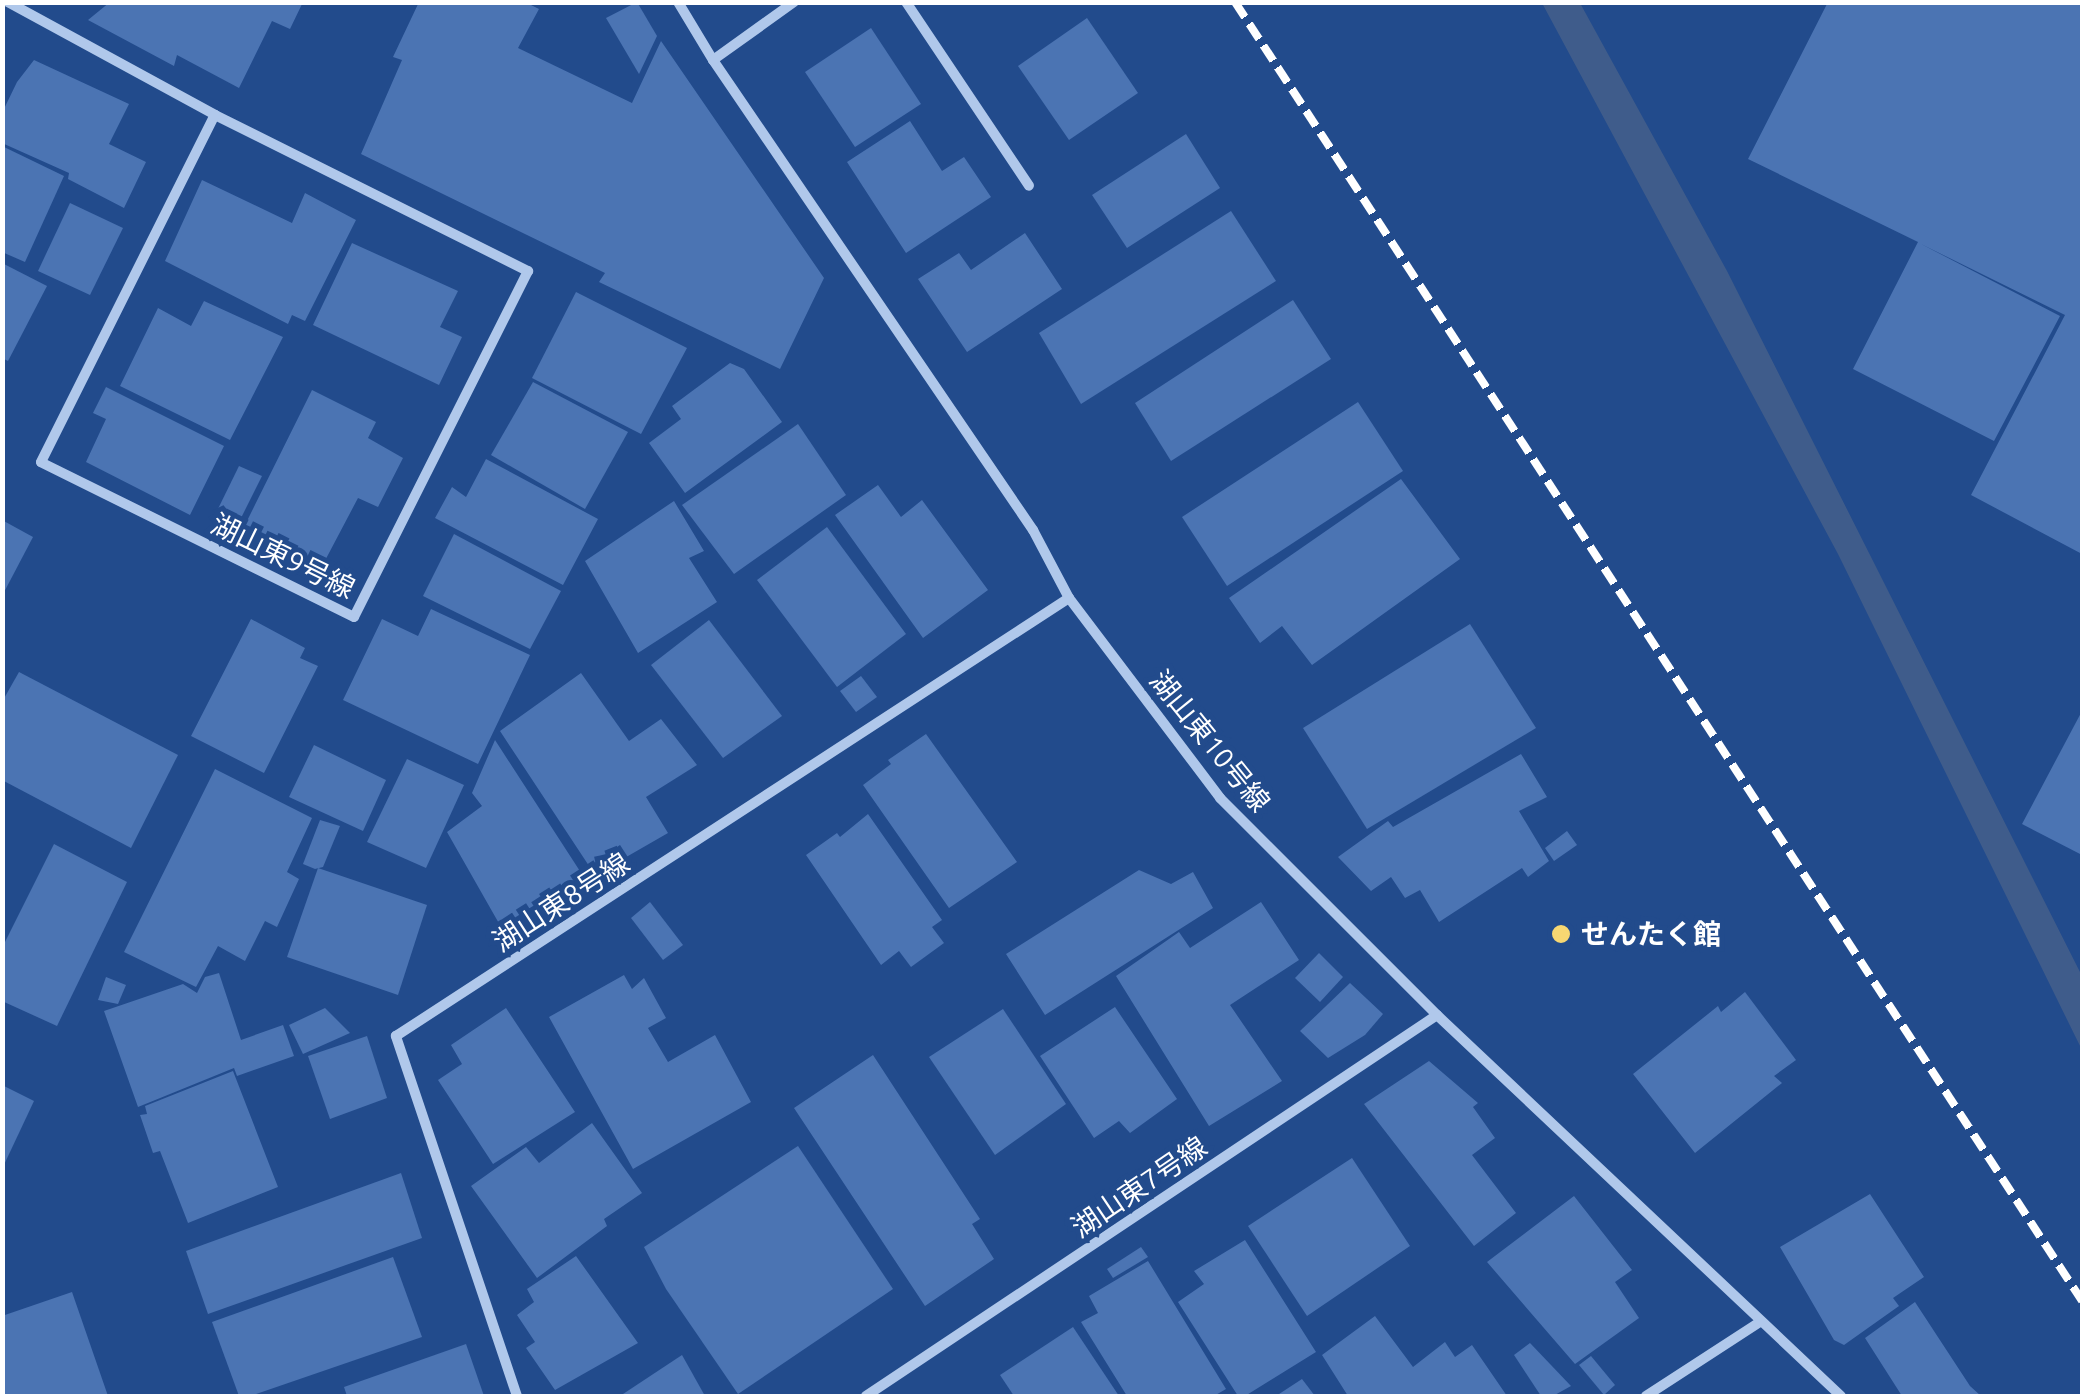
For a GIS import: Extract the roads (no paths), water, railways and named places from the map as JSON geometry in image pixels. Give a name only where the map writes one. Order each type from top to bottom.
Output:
[{"type":"street","name":"湖山東9号線","points":[[8,2],[214,115],[528,271],[354,618],[41,462],[214,115]]},
{"type":"street","name":"湖山東10号線","points":[[678,2],[712,60],[1033,530],[1070,598],[1220,798],[1437,1015],[1841,1396]]},
{"type":"street","points":[[712,60],[794,2]]},
{"type":"street","points":[[906,2],[1029,186]]},
{"type":"street","name":"湖山東8号線","points":[[517,1396],[396,1036],[1070,598]]},
{"type":"street","name":"湖山東7号線","points":[[866,1396],[1437,1015]]},
{"type":"street","points":[[1646,1396],[1760,1322]]},
{"type":"water","points":[[1542,3],[1580,3],[1727,271],[2082,976],[2082,1050],[1838,554]]},
{"type":"railway","points":[[1235,2],[2082,1301]]},
{"type":"place","name":"せんたく館","points":[[1561,934]]}]
